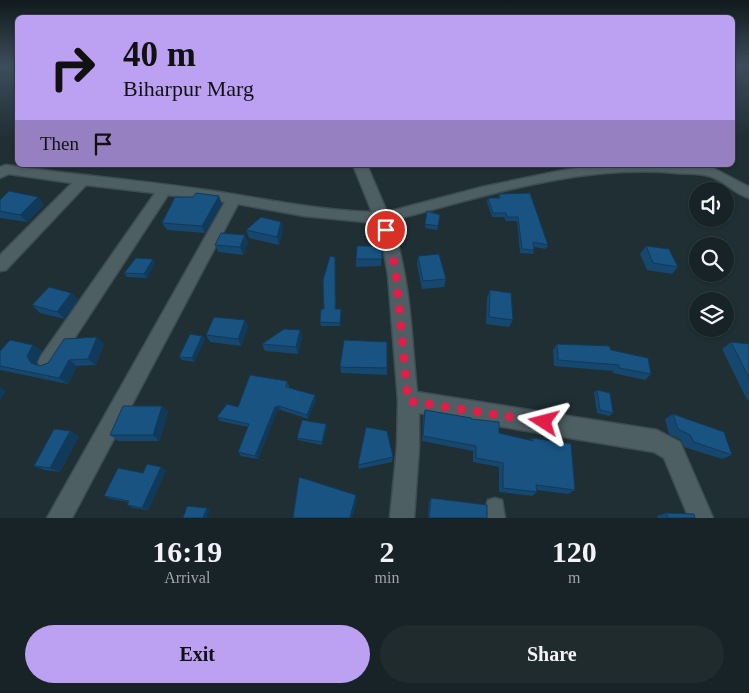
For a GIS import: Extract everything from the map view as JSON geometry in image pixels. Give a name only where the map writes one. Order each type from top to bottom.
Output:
[{"type":"street","points":[[363,167],[390,241],[396,275],[408,401],[408,448],[402,518]]},
{"type":"street","points":[[0,174],[6,169],[82,181],[234,198],[304,211],[382,218],[482,192],[558,175],[624,167]]},
{"type":"street","points":[[656,167],[713,172],[749,192]]},
{"type":"street","points":[[0,265],[82,181]]},
{"type":"street","points":[[48,362],[165,189]]},
{"type":"street","points":[[59,518],[234,198]]},
{"type":"street","points":[[408,401],[657,441],[672,450],[701,518]]},
{"type":"building","points":[[9,191],[38,197],[20,215],[0,211],[0,200]]},
{"type":"building","points":[[196,193],[219,196],[202,226],[162,223],[175,197],[193,197]]},
{"type":"building","points":[[530,193],[548,245],[533,242],[534,250],[522,249],[518,217],[507,217],[506,213],[493,213],[488,198],[500,198],[499,194]]},
{"type":"building","points":[[427,211],[440,215],[438,226],[425,224]]},
{"type":"building","points":[[261,217],[281,222],[277,237],[246,230]]},
{"type":"building","points":[[221,233],[245,235],[240,247],[215,245]]},
{"type":"building","points":[[357,246],[382,246],[382,259],[356,259]]},
{"type":"building","points":[[646,246],[669,249],[678,267],[653,263]]},
{"type":"building","points":[[439,254],[446,279],[423,281],[418,256]]},
{"type":"building","points":[[330,256],[335,257],[335,309],[341,309],[340,323],[320,322],[321,309],[324,309],[323,280]]},
{"type":"building","points":[[136,258],[153,259],[144,274],[124,273]]},
{"type":"building","points":[[49,287],[71,293],[57,312],[32,305]]},
{"type":"building","points":[[490,290],[511,293],[513,320],[489,317]]},
{"type":"building","points":[[214,317],[245,320],[238,339],[206,335]]},
{"type":"building","points":[[284,329],[300,330],[296,347],[262,344]]},
{"type":"building","points":[[190,334],[202,336],[192,358],[179,357]]},
{"type":"building","points":[[97,337],[88,359],[69,360],[59,378],[0,366],[0,351],[10,340],[33,345],[27,356],[31,363],[40,366],[48,363],[64,339]]},
{"type":"building","points":[[344,340],[387,342],[387,368],[340,367]]},
{"type":"building","points":[[731,342],[749,344],[749,378]]},
{"type":"building","points":[[557,344],[609,346],[611,350],[648,358],[651,374],[619,368],[619,365],[558,360]]},
{"type":"building","points":[[250,375],[287,381],[286,387],[315,395],[307,415],[279,406],[275,407],[255,456],[238,452],[249,424],[217,417],[227,404],[238,407]]},
{"type":"building","points":[[597,390],[610,393],[613,413],[600,410]]},
{"type":"building","points":[[123,406],[162,406],[153,435],[110,435]]},
{"type":"building","points":[[425,410],[471,419],[499,422],[499,433],[533,441],[532,438],[571,444],[575,490],[536,485],[537,492],[503,488],[503,463],[476,458],[476,446],[423,436]]},
{"type":"building","points":[[673,414],[724,432],[732,455],[694,442],[690,435],[678,429]]},
{"type":"building","points":[[302,420],[326,424],[322,442],[297,438]]},
{"type":"building","points":[[366,427],[387,431],[393,457],[358,465]]},
{"type":"building","points":[[54,429],[70,431],[50,468],[34,466]]},
{"type":"building","points":[[147,464],[161,467],[142,508],[127,505],[129,501],[104,496],[118,468],[143,473]]},
{"type":"building","points":[[299,477],[356,495],[350,518],[293,518]]},
{"type":"building","points":[[431,498],[487,505],[487,518],[429,518]]},
{"type":"building","points":[[187,506],[207,508],[203,518],[183,518]]},
{"type":"building","points":[[666,513],[694,514],[695,518],[668,518]]},
{"type":"route","points":[[386,230],[390,241],[396,275],[408,401],[544,422]]}]
